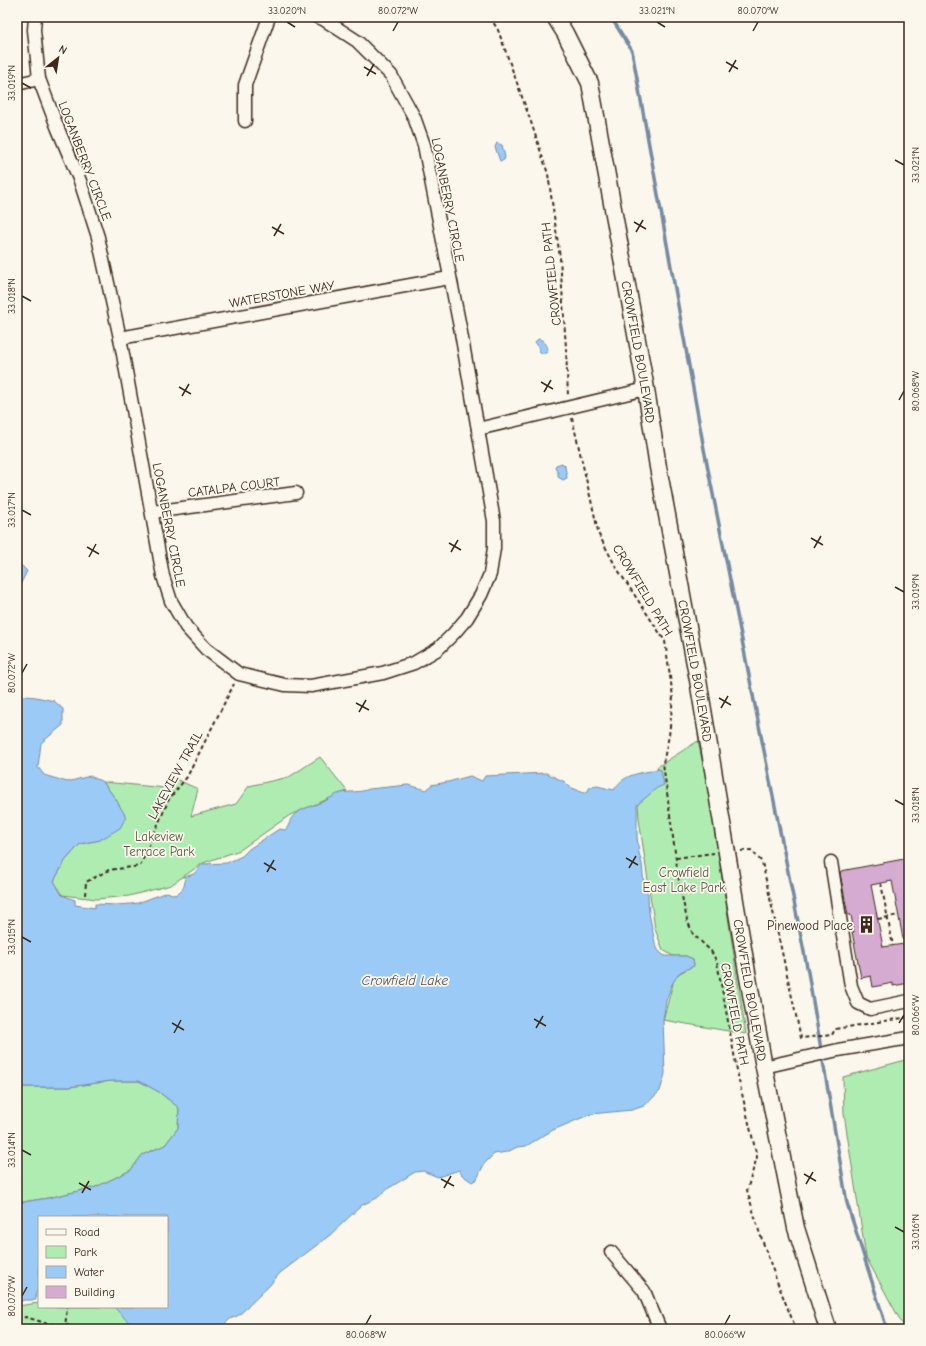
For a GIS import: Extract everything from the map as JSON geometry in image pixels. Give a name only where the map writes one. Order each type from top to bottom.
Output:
[{"type":"main road","name":"CROWFIELD BOULEVARD","points":[[555,17],[565,33],[590,83],[646,389],[658,467],[698,680],[764,1067],[796,1228],[828,1329]]},
{"type":"street","name":"LOGANBERRY CIRCLE","points":[[35,17],[34,30],[39,79],[80,181],[98,237],[120,338],[163,576],[171,601],[186,627],[206,649],[239,674],[285,685],[310,686],[383,673],[414,663],[438,649],[454,634],[467,618],[481,595],[490,574],[494,548],[494,521],[460,327],[449,278],[424,145],[414,117],[391,75],[357,41],[323,19],[317,17]]},
{"type":"street","points":[[245,121],[245,85],[269,17]]},
{"type":"street","points":[[17,84],[39,79]]},
{"type":"street","name":"WATERSTONE WAY","points":[[120,338],[449,278]]},
{"type":"street","points":[[478,429],[646,389]]},
{"type":"street","name":"CATALPA COURT","points":[[152,512],[296,494]]},
{"type":"street","points":[[831,862],[850,986],[858,1003],[870,1009],[909,1001]]},
{"type":"street","points":[[764,1067],[838,1050],[909,1038]]},
{"type":"street","points":[[611,1252],[644,1291],[660,1329]]},
{"type":"path","name":"CROWFIELD PATH","points":[[490,17],[498,30],[548,174],[560,258],[568,400],[599,535],[616,568],[665,641],[673,697],[669,736],[663,763],[676,858],[687,920],[693,934],[711,951],[717,962],[739,1082],[757,1157],[747,1190],[761,1238],[796,1329]]},
{"type":"path","name":"LAKEVIEW TRAIL","points":[[85,895],[86,882],[109,870],[140,866],[170,800],[188,777],[239,674]]},
{"type":"path","points":[[676,858],[751,850],[762,862],[801,1038],[832,1035],[835,1029],[909,1017]]},
{"type":"path","points":[[881,883],[893,946]]},
{"type":"path","points":[[878,919],[899,915]]},
{"type":"path","points":[[65,1329],[67,1308]]},
{"type":"path","points":[[17,1319],[26,1317],[48,1324],[65,1325],[79,1329]]},
{"type":"green space","name":"Crowfield East Lake Park","points":[[698,741],[708,787],[746,1034],[663,1020],[675,976],[694,965],[693,959],[686,956],[673,956],[663,950],[655,929],[638,804],[645,794],[663,784],[657,767]]},
{"type":"green space","name":"Lakeview Terrace Park","points":[[320,757],[347,791],[290,815],[240,850],[203,863],[171,885],[129,896],[97,899],[62,895],[54,881],[65,861],[80,844],[100,840],[117,801],[103,782],[166,788],[171,777],[198,789],[191,816],[236,804],[249,786],[289,777]]},
{"type":"green space","points":[[909,1059],[909,1329],[905,1329],[866,1257],[844,1114],[843,1077]]},
{"type":"green space","points":[[111,1081],[139,1081],[159,1092],[179,1108],[178,1128],[165,1145],[142,1155],[131,1170],[96,1187],[48,1198],[17,1203],[17,1087],[69,1087]]},
{"type":"green space","points":[[38,1303],[38,1308],[138,1308],[225,1319],[224,1329],[17,1329],[17,1306]]},
{"type":"water","points":[[497,143],[502,145],[505,157],[504,160],[500,161],[495,147]]},
{"type":"water","points":[[538,339],[544,341],[546,344],[548,350],[546,353],[539,351],[535,342]]},
{"type":"water","points":[[562,463],[565,466],[567,476],[567,478],[563,480],[558,477],[555,467],[556,465]]},
{"type":"water","points":[[17,561],[27,571],[17,591]]},
{"type":"water","name":"Crowfield Lake","points":[[17,695],[54,701],[63,709],[63,725],[41,743],[38,767],[44,775],[67,782],[90,776],[103,782],[117,801],[126,817],[120,828],[100,840],[80,844],[65,861],[54,881],[62,895],[75,900],[75,905],[95,908],[95,904],[116,905],[138,903],[167,892],[175,895],[183,888],[185,883],[184,877],[194,874],[202,864],[227,863],[242,856],[249,849],[276,831],[280,829],[285,830],[288,827],[291,818],[297,813],[335,795],[345,792],[408,785],[427,790],[431,785],[470,776],[482,781],[485,776],[546,773],[565,782],[570,787],[584,793],[588,791],[590,787],[597,786],[614,790],[618,784],[628,777],[640,773],[659,769],[661,770],[664,785],[657,788],[637,805],[637,837],[644,886],[648,894],[649,913],[655,943],[658,950],[666,956],[686,956],[693,959],[694,966],[680,972],[672,984],[666,1001],[663,1020],[665,1074],[660,1091],[644,1106],[632,1110],[591,1114],[553,1130],[526,1146],[517,1147],[507,1152],[494,1154],[484,1164],[477,1179],[472,1182],[462,1175],[459,1170],[438,1177],[423,1171],[415,1172],[389,1188],[377,1198],[362,1205],[330,1235],[280,1273],[269,1286],[239,1315],[230,1319],[222,1327],[217,1329],[135,1329],[115,1308],[168,1308],[168,1216],[38,1216],[38,1292],[36,1292],[36,1300],[24,1300],[17,1303],[17,1203],[48,1198],[96,1187],[131,1170],[142,1155],[165,1145],[178,1128],[179,1108],[159,1092],[139,1081],[111,1081],[69,1087],[17,1087]]},
{"type":"building","name":"Pinewood Place","points":[[909,858],[909,983],[893,986],[893,983],[873,987],[871,976],[861,978],[852,932],[854,932],[851,915],[848,915],[840,873],[841,871]],"holes":[[[892,881],[904,944],[883,947],[871,885]]]},
{"type":"waterway","points":[[611,17],[632,51],[704,449],[808,972],[847,1203],[887,1329]]},
{"type":"place","name":"Pinewood Place","points":[[866,925]]}]
